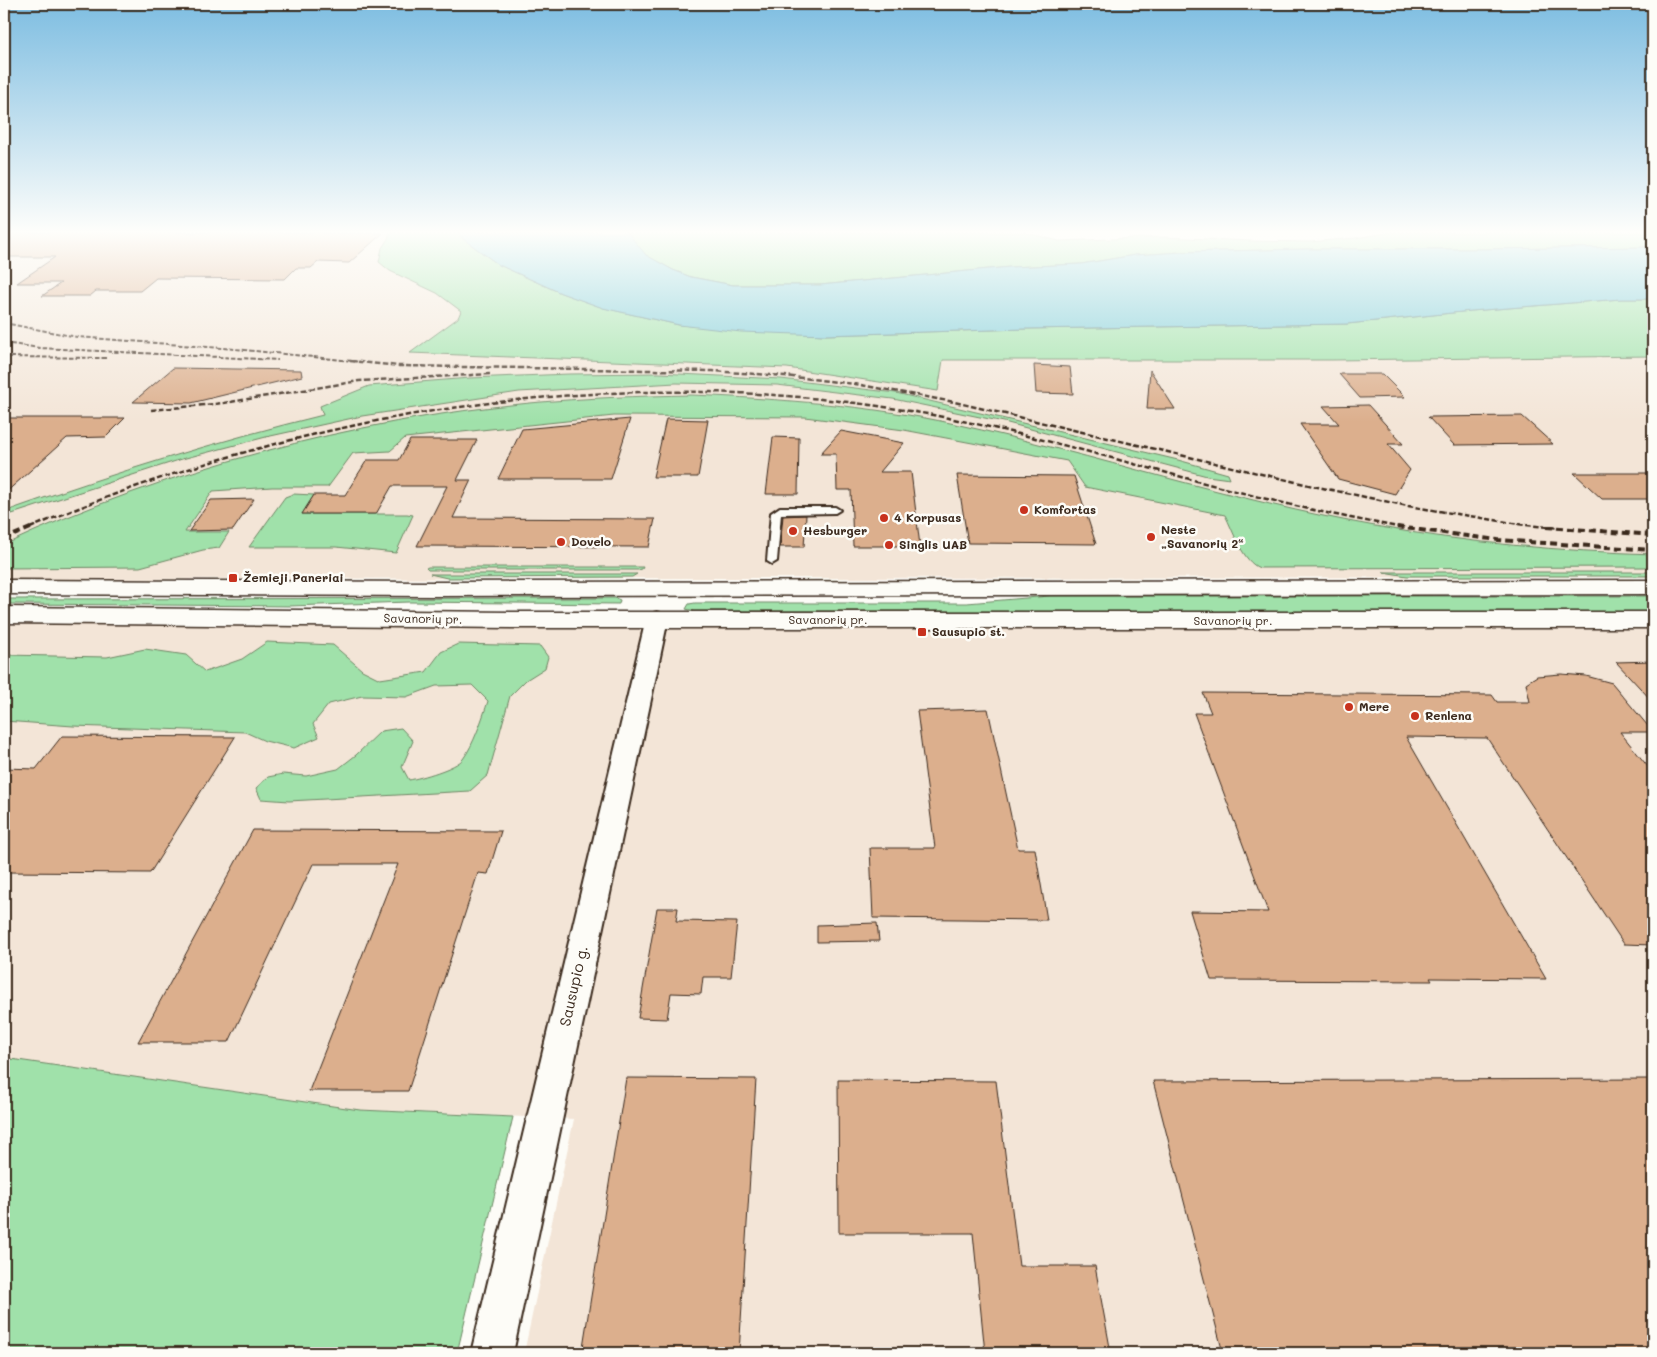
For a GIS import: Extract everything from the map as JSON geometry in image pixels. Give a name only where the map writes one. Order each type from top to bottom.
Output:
[{"type":"highway","points":[[4,587],[437,590],[1653,587]]},
{"type":"highway","points":[[656,619],[663,588]]},
{"type":"highway","name":"Savanorių pr.","points":[[4,615],[511,620],[1122,622],[1653,620]]},
{"type":"street","name":"Sausupio g.","points":[[492,1353],[656,619]]},
{"type":"lane","points":[[772,561],[776,513],[780,510],[835,510]]},
{"type":"shaded area","points":[[4,295],[440,295],[462,311],[458,318],[411,353],[787,368],[937,391],[943,360],[1333,360],[1653,356],[1653,577],[4,579]]},
{"type":"shaded area","points":[[4,623],[1653,626],[1653,1353],[524,1353],[574,1119],[360,1110],[4,1058]]},
{"type":"green space","points":[[440,295],[568,295],[604,308],[679,325],[825,335],[1024,329],[1347,324],[1471,311],[1621,299],[1653,299],[1653,356],[1333,360],[943,360],[938,391],[787,368],[410,353],[458,318],[461,311]]},
{"type":"green space","points":[[659,373],[781,379],[896,393],[1178,460],[1228,474],[1230,479],[1207,476],[1004,422],[893,399],[777,385],[676,383],[519,392],[362,416],[266,437],[182,459],[12,514],[8,512],[127,470],[323,415],[320,406],[369,386],[470,378]]},
{"type":"green space","points":[[692,395],[824,404],[922,417],[1008,436],[1217,491],[1322,516],[1479,542],[1583,551],[1653,554],[1653,567],[1260,568],[1248,560],[1225,515],[1085,487],[1067,461],[904,430],[805,417],[614,416],[405,438],[390,451],[353,453],[328,487],[272,487],[213,491],[185,532],[229,532],[219,548],[203,550],[140,567],[4,568],[4,545],[65,518],[128,494],[261,452],[329,435],[464,411],[570,400]]},
{"type":"green space","points":[[293,494],[314,495],[302,514],[413,515],[396,553],[336,547],[249,547],[285,497]]},
{"type":"green space","points":[[643,567],[638,570],[428,570],[426,568]]},
{"type":"green space","points":[[1383,572],[1653,572],[1653,576],[1407,576]]},
{"type":"green space","points":[[430,574],[637,574],[632,577],[447,578]]},
{"type":"green space","points":[[1050,596],[1653,596],[1653,612],[695,611],[686,609],[689,604],[695,603],[967,603]]},
{"type":"green space","points":[[615,598],[620,600],[619,604],[409,602],[290,606],[4,604],[4,599]]},
{"type":"green space","points":[[267,642],[333,645],[362,670],[380,679],[426,672],[441,652],[458,644],[540,646],[548,657],[545,668],[526,680],[510,696],[488,775],[470,791],[289,801],[261,799],[256,788],[268,777],[283,774],[306,776],[338,769],[381,731],[401,728],[413,741],[402,767],[409,780],[430,775],[453,766],[463,759],[470,747],[488,701],[472,685],[436,686],[406,697],[362,696],[329,704],[313,724],[319,737],[294,748],[265,741],[245,732],[73,726],[4,721],[4,655],[107,657],[145,649],[186,655],[205,672],[242,659]]},
{"type":"green space","points":[[4,1058],[360,1110],[513,1117],[457,1353],[4,1353]]},
{"type":"water","points":[[568,295],[1653,295],[1653,299],[1621,299],[1471,311],[1347,324],[1024,329],[825,335],[741,332],[679,325],[603,308]]},
{"type":"building","points":[[43,295],[91,295],[90,296]]},
{"type":"building","points":[[1034,365],[1070,367],[1073,394],[1036,393]]},
{"type":"building","points":[[173,368],[301,370],[302,376],[191,403],[133,402]]},
{"type":"building","points":[[1150,370],[1175,409],[1147,409]]},
{"type":"building","points":[[1339,374],[1382,374],[1405,397],[1360,398]]},
{"type":"building","points":[[1368,405],[1403,444],[1388,444],[1410,470],[1395,494],[1338,479],[1300,424],[1339,424],[1323,406]]},
{"type":"building","points":[[1522,416],[1553,444],[1454,445],[1428,417]]},
{"type":"building","points":[[4,418],[125,418],[106,437],[67,438],[4,494]]},
{"type":"building","points":[[630,419],[611,479],[498,479],[522,429]]},
{"type":"building","points":[[666,419],[708,420],[698,477],[653,477]]},
{"type":"building","name":"4 Korpusas","points":[[841,431],[904,443],[880,472],[911,472],[920,546],[853,546],[851,490],[837,490],[836,454],[820,454]]},
{"type":"building","points":[[773,437],[799,438],[798,494],[766,494]]},
{"type":"building","points":[[410,440],[477,440],[457,480],[471,480],[453,518],[655,519],[649,547],[417,546],[447,486],[392,486],[376,514],[302,514],[314,495],[345,495],[367,460],[399,460]]},
{"type":"building","points":[[1574,473],[1653,473],[1653,499],[1602,499]]},
{"type":"building","name":"Komfortas","points":[[957,475],[1074,476],[1096,544],[968,543]]},
{"type":"building","points":[[254,499],[233,530],[189,531],[211,500]]},
{"type":"building","name":"Hesburger","points":[[806,515],[804,547],[780,547],[783,516]]},
{"type":"building","points":[[1653,661],[1653,702],[1616,662]]},
{"type":"building","points":[[1561,674],[1586,676],[1612,683],[1653,732],[1620,732],[1653,773],[1653,945],[1624,944],[1487,738],[1406,737],[1546,979],[1430,978],[1432,981],[1211,980],[1190,911],[1268,912],[1194,713],[1211,713],[1203,693],[1492,695],[1497,702],[1530,702],[1526,683],[1537,676]]},
{"type":"building","points":[[988,709],[1018,849],[1035,849],[1047,920],[873,918],[870,848],[935,848],[917,711]]},
{"type":"building","points":[[62,736],[235,737],[150,873],[4,872],[4,768],[36,769]]},
{"type":"building","points":[[253,830],[501,831],[488,874],[478,873],[408,1091],[309,1091],[398,864],[313,864],[229,1042],[138,1042]]},
{"type":"building","points":[[657,908],[678,908],[676,921],[737,922],[731,977],[703,977],[701,994],[671,993],[667,1019],[638,1018]]},
{"type":"building","points":[[877,923],[879,941],[817,942],[817,925]]},
{"type":"building","points":[[626,1078],[756,1079],[739,1353],[582,1353]]},
{"type":"building","points":[[1653,1079],[1653,1353],[1223,1353],[1153,1081]]},
{"type":"building","points":[[838,1080],[996,1081],[1019,1266],[1095,1266],[1111,1353],[985,1353],[973,1233],[839,1233]]},
{"type":"railway","points":[[4,323],[77,337],[235,349],[362,362]]},
{"type":"railway","points":[[4,343],[40,348],[278,360]]},
{"type":"railway","points":[[4,357],[106,358]]},
{"type":"railway","points":[[350,361],[399,366],[713,371],[785,376],[855,384],[954,402],[1313,486],[1408,506],[1525,525],[1562,528]]},
{"type":"railway","points":[[151,410],[224,403],[359,381],[490,374]]},
{"type":"railway","points":[[30,528],[140,485],[254,450],[369,422],[486,404],[604,393],[723,392],[841,401],[958,420],[1292,505],[1405,528]]},
{"type":"railway","points":[[4,539],[33,527]]},
{"type":"railway","points":[[1397,527],[1498,540],[1653,550]]},
{"type":"railway","points":[[1546,527],[1653,535]]},
{"type":"place","name":"Komfortas","points":[[1024,510]]},
{"type":"place","name":"4 Korpusas","points":[[884,518]]},
{"type":"place","name":"Hesburger","points":[[793,531]]},
{"type":"place","name":"Neste „Savanorių 2“","points":[[1151,537]]},
{"type":"place","name":"Dovelo","points":[[561,542]]},
{"type":"place","name":"Singlis UAB","points":[[889,545]]},
{"type":"place","name":"Žemieji Paneriai","points":[[233,578]]},
{"type":"place","name":"Sausupio st.","points":[[922,632]]},
{"type":"place","name":"Mere","points":[[1349,707]]},
{"type":"place","name":"Renlena","points":[[1415,716]]}]
